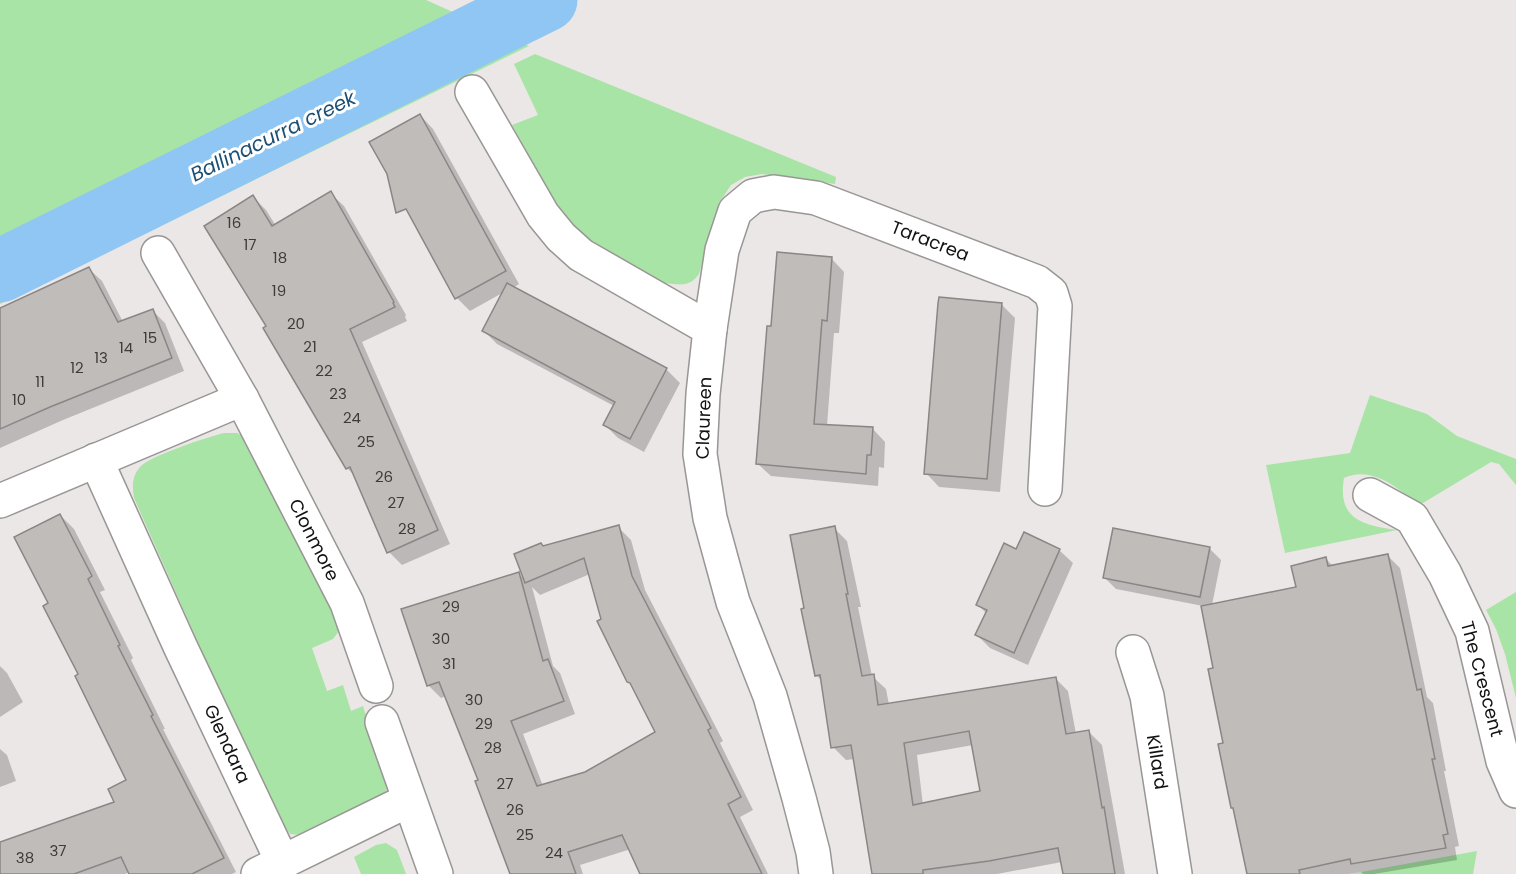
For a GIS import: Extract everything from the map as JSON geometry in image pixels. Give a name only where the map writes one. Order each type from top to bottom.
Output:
[{"type":"street","points":[[472,92],[543,215],[561,237],[581,255],[710,329]]},
{"type":"street","name":"Taracrea","points":[[710,329],[722,250],[735,211],[753,196],[774,192],[816,198],[1037,282],[1052,293],[1055,306],[1045,489]]},
{"type":"street","name":"Clonmore","points":[[158,253],[242,399],[347,603],[376,686]]},
{"type":"street","name":"Claureen","points":[[710,329],[700,454],[710,518],[733,602],[770,696],[813,852],[816,874]]},
{"type":"street","points":[[0,501],[242,399]]},
{"type":"street","name":"Glendara","points":[[96,460],[171,627],[270,868],[409,800]]},
{"type":"street","name":"The Crescent","points":[[1370,495],[1412,518],[1445,574],[1472,631],[1503,760],[1516,791]]},
{"type":"street","name":"Killard","points":[[1133,652],[1147,696],[1175,874]]},
{"type":"street","points":[[382,722],[436,874]]},
{"type":"green space","points":[[0,0],[426,0],[529,46],[0,304]]},
{"type":"green space","points":[[535,54],[836,177],[835,184],[762,174],[745,177],[731,185],[719,203],[699,274],[688,283],[665,283],[573,230],[564,217],[512,125],[538,115],[514,64]]},
{"type":"green space","points":[[1370,395],[1427,414],[1457,436],[1516,459],[1516,485],[1499,464],[1491,462],[1418,506],[1403,492],[1384,480],[1364,474],[1354,475],[1344,478],[1344,503],[1348,511],[1355,518],[1373,526],[1397,530],[1285,553],[1266,465],[1350,453]]},
{"type":"green space","points":[[224,433],[237,433],[250,440],[319,583],[339,631],[333,639],[312,648],[327,691],[343,685],[351,711],[363,706],[386,780],[387,790],[377,801],[301,835],[290,834],[282,823],[134,498],[134,478],[140,467],[179,447]]},
{"type":"green space","points":[[1516,592],[1516,698],[1505,654],[1486,610]]},
{"type":"green space","points":[[386,843],[397,850],[406,874],[361,874],[354,857],[376,845]]},
{"type":"green space","points":[[1477,851],[1473,874],[1350,874]]},
{"type":"building","points":[[420,114],[506,271],[455,299],[406,209],[396,213],[387,174],[369,142]]},
{"type":"building","points":[[331,191],[394,302],[395,307],[350,329],[438,530],[387,553],[350,467],[346,469],[263,328],[266,326],[204,226],[253,195],[272,226]]},
{"type":"building","points":[[777,252],[832,257],[827,321],[822,320],[814,424],[873,427],[871,455],[867,455],[866,474],[756,464],[767,326],[771,326]]},
{"type":"building","points":[[89,267],[118,322],[153,309],[172,358],[0,429],[0,308]]},
{"type":"building","points":[[507,283],[667,368],[630,439],[603,425],[615,402],[482,331]]},
{"type":"building","points":[[939,297],[1002,303],[987,479],[924,474]]},
{"type":"building","points":[[60,514],[92,576],[88,579],[120,645],[118,646],[153,715],[151,716],[224,858],[192,874],[129,874],[121,857],[74,874],[0,874],[0,842],[114,802],[108,789],[126,780],[75,676],[78,674],[43,606],[48,603],[14,537]]},
{"type":"building","points":[[619,525],[632,576],[711,728],[708,730],[741,797],[728,804],[762,874],[640,874],[622,835],[568,852],[576,874],[510,874],[475,781],[478,780],[439,682],[427,686],[401,609],[519,572],[543,661],[548,659],[564,701],[511,721],[537,786],[585,772],[655,732],[597,621],[601,619],[584,558],[525,583],[514,554],[541,543],[543,546]]},
{"type":"building","points":[[835,526],[862,676],[874,674],[878,705],[1056,677],[1066,734],[1089,730],[1115,874],[1063,874],[1058,848],[923,870],[923,874],[872,874],[851,745],[831,748],[820,675],[815,676],[801,609],[804,608],[790,535]],"holes":[[[969,731],[980,791],[913,805],[904,743]]]},
{"type":"building","points":[[1113,528],[1210,547],[1200,597],[1103,578]]},
{"type":"building","points":[[1024,532],[1060,549],[1014,653],[975,635],[987,610],[976,605],[1004,543],[1016,549]]},
{"type":"building","points":[[1388,554],[1417,690],[1421,689],[1435,759],[1432,759],[1448,834],[1443,835],[1446,848],[1351,864],[1350,859],[1299,870],[1300,874],[1247,874],[1218,744],[1223,743],[1208,669],[1213,668],[1201,606],[1296,587],[1291,566],[1326,557],[1328,566]]},
{"type":"waterway","name":"Ballinacurra creek","points":[[0,271],[546,0]]}]
